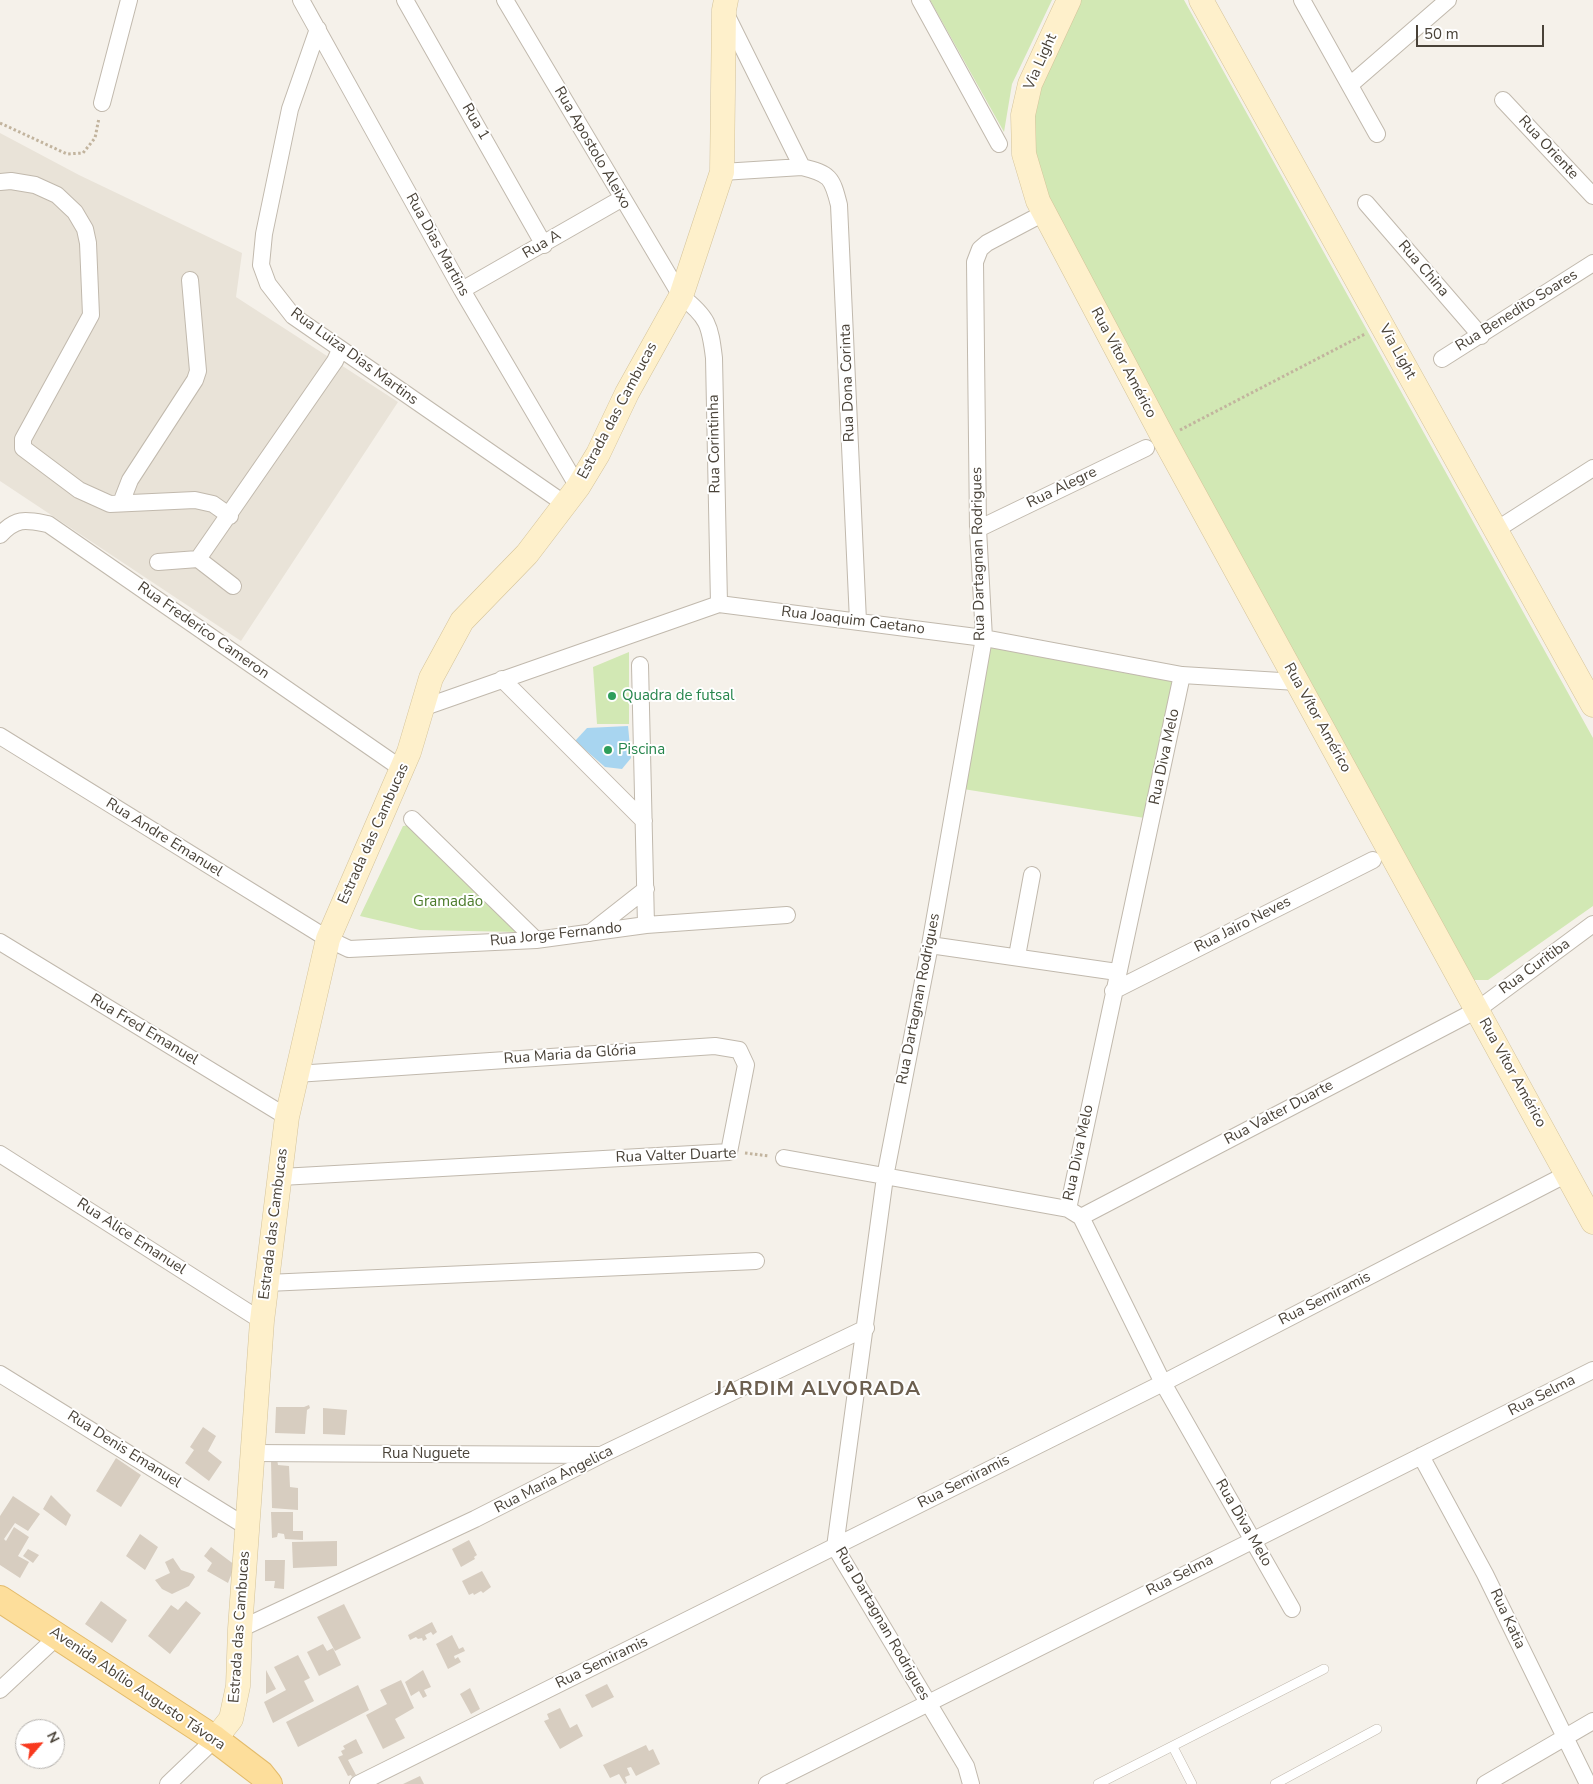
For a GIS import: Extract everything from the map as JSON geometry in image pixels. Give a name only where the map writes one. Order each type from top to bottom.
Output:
[{"type":"main road","name":"Avenida Abílio Augusto Távora","points":[[0,1599],[215,1740],[261,1774],[269,1784]]},
{"type":"street","points":[[102,103],[129,0]]},
{"type":"street","name":"Rua Dias Martins","points":[[301,0],[462,290],[572,495]]},
{"type":"street","name":"Rua 1","points":[[405,0],[544,245]]},
{"type":"street","name":"Rua Apostolo Aleixo","points":[[505,0],[621,199],[681,296]]},
{"type":"street","points":[[920,0],[999,144]]},
{"type":"street","name":"Via Light","points":[[1044,213],[1033,189],[1024,154],[1023,115],[1030,84],[1069,0]]},
{"type":"street","name":"Via Light","points":[[1201,0],[1593,705]]},
{"type":"street","points":[[1302,0],[1377,134]]},
{"type":"street","points":[[1350,85],[1448,0]]},
{"type":"street","points":[[723,3],[802,167]]},
{"type":"street","name":"Estrada das Cambucas","points":[[215,1740],[231,1719],[238,1686],[240,1629],[262,1321],[287,1118],[328,939],[402,769],[431,678],[462,622],[527,554],[572,495],[598,454],[626,393],[681,296],[722,172],[723,3]]},
{"type":"street","name":"Rua Luiza Dias Martins","points":[[318,29],[290,109],[264,234],[261,265],[268,284],[293,316],[340,350],[572,495]]},
{"type":"street","name":"Rua Oriente","points":[[1503,100],[1593,196]]},
{"type":"street","name":"Rua Dona Corinta","points":[[722,172],[802,167],[824,172],[830,178],[839,205],[858,621]]},
{"type":"street","points":[[0,182],[11,180],[35,184],[57,195],[75,212],[85,230],[88,244],[91,315],[23,439],[23,448],[79,490],[110,504],[195,500],[213,504],[230,516]]},
{"type":"street","name":"Rua A","points":[[462,290],[544,245],[621,199]]},
{"type":"street","name":"Rua China","points":[[1366,203],[1480,336]]},
{"type":"street","name":"Rua Vítor Américo","points":[[1044,213],[1155,444],[1297,682],[1593,1222]]},
{"type":"street","name":"Rua Dartagnan Rodrigues","points":[[971,1784],[966,1766],[835,1548],[886,1177],[930,945],[984,638],[978,529],[975,262],[980,249],[987,243],[1044,213]]},
{"type":"street","name":"Rua Benedito Soares","points":[[1442,359],[1593,263]]},
{"type":"street","points":[[121,503],[130,480],[195,380],[198,371],[190,280]]},
{"type":"street","name":"Rua Corintinha","points":[[681,296],[699,310],[711,331],[714,358],[718,604]]},
{"type":"street","points":[[198,559],[230,516],[335,361],[340,350]]},
{"type":"street","name":"Rua Alegre","points":[[978,529],[1155,444]]},
{"type":"street","points":[[1496,530],[1593,468]]},
{"type":"street","name":"Rua Frederico Cameron","points":[[0,535],[9,526],[24,519],[48,524],[402,769]]},
{"type":"street","points":[[158,562],[198,559],[233,586]]},
{"type":"street","name":"Rua Joaquim Caetano","points":[[422,708],[718,604],[984,638],[1182,675],[1297,682]]},
{"type":"street","points":[[640,665],[646,925]]},
{"type":"street","name":"Rua Diva Melo","points":[[1182,675],[1113,991],[1074,1213],[1163,1382],[1251,1540],[1292,1609]]},
{"type":"street","points":[[502,680],[644,821]]},
{"type":"street","name":"Rua Andre Emanuel","points":[[0,736],[328,939]]},
{"type":"street","points":[[412,818],[536,940]]},
{"type":"street","name":"Rua Jairo Neves","points":[[1113,991],[1372,860]]},
{"type":"street","points":[[1017,956],[1032,874]]},
{"type":"street","points":[[590,933],[646,889]]},
{"type":"street","name":"Rua Jorge Fernando","points":[[328,939],[349,948],[536,940],[646,925],[787,915]]},
{"type":"street","name":"Rua Curitiba","points":[[1477,1010],[1593,924]]},
{"type":"street","name":"Rua Fred Emanuel","points":[[0,942],[287,1118]]},
{"type":"street","points":[[930,945],[1118,972]]},
{"type":"street","name":"Rua Valter Duarte","points":[[1074,1213],[1477,1010]]},
{"type":"street","name":"Rua Maria da Glória","points":[[296,1074],[715,1046],[730,1047],[739,1050],[746,1065],[729,1152]]},
{"type":"street","name":"Rua Valter Duarte","points":[[281,1177],[729,1152]]},
{"type":"street","name":"Rua Alice Emanuel","points":[[0,1154],[262,1321]]},
{"type":"street","points":[[784,1158],[1074,1213]]},
{"type":"street","name":"Rua Semiramis","points":[[358,1784],[835,1548],[1567,1174]]},
{"type":"street","points":[[267,1283],[756,1261]]},
{"type":"street","name":"Rua Maria Angelica","points":[[240,1629],[475,1520],[601,1455],[866,1328]]},
{"type":"street","name":"Rua Selma","points":[[767,1784],[1593,1370]]},
{"type":"street","name":"Rua Denis Emanuel","points":[[0,1374],[247,1527]]},
{"type":"street","name":"Rua Nuguete","points":[[252,1453],[601,1455]]},
{"type":"street","name":"Rua Katia","points":[[1421,1456],[1486,1574],[1588,1784]]},
{"type":"street","points":[[0,1690],[58,1636]]},
{"type":"street","points":[[1485,1784],[1593,1721]]},
{"type":"street","points":[[168,1784],[215,1740]]},
{"type":"lane","points":[[1098,1784],[1324,1669]]},
{"type":"lane","points":[[1275,1784],[1377,1728]]},
{"type":"lane","points":[[1173,1747],[1192,1784]]},
{"type":"path","points":[[0,123],[67,154],[84,153],[95,138],[102,103]]},
{"type":"path","points":[[1155,444],[1382,324]]},
{"type":"path","name":"Rua Valter Duarte","points":[[729,1152],[784,1158]]},
{"type":"shaded area","points":[[0,133],[79,175],[242,253],[236,297],[398,402],[241,641],[0,481]]},
{"type":"green space","points":[[930,0],[1052,0],[1012,84],[1004,132]]},
{"type":"green space","points":[[1076,0],[1184,0],[1593,738],[1593,906],[1488,980],[1466,980],[1031,177],[1024,126]]},
{"type":"green space","points":[[984,638],[1182,675],[1151,819],[957,788]]},
{"type":"green space","name":"Quadra de futsal","points":[[629,652],[629,724],[597,724],[593,667]]},
{"type":"green space","name":"Gramadão","points":[[414,825],[517,932],[420,930],[360,916],[403,826]]},
{"type":"water","name":"Piscina","points":[[628,726],[631,758],[622,769],[605,767],[575,741],[587,728]]},
{"type":"building","points":[[309,1405],[305,1434],[275,1433],[276,1407],[304,1407]]},
{"type":"building","points":[[323,1408],[347,1410],[345,1435],[323,1434]]},
{"type":"building","points":[[203,1427],[216,1436],[208,1451],[222,1462],[209,1481],[185,1463],[194,1450],[190,1447]]},
{"type":"building","points":[[116,1458],[141,1475],[121,1507],[96,1491]]},
{"type":"building","points":[[277,1459],[278,1465],[289,1466],[290,1487],[298,1488],[298,1510],[272,1508],[271,1460]]},
{"type":"building","points":[[51,1495],[71,1515],[66,1526],[43,1509]]},
{"type":"building","points":[[13,1496],[40,1514],[28,1531],[15,1523],[4,1539],[6,1541],[14,1527],[29,1537],[18,1556],[29,1562],[20,1578],[0,1565],[0,1516]]},
{"type":"building","points":[[271,1512],[293,1512],[293,1531],[303,1531],[303,1540],[285,1539],[284,1534],[278,1533],[277,1537],[272,1538]]},
{"type":"building","points":[[140,1534],[158,1547],[145,1570],[126,1556]]},
{"type":"building","points":[[469,1540],[477,1555],[474,1557],[475,1559],[461,1567],[452,1549]]},
{"type":"building","points":[[337,1541],[337,1566],[293,1568],[292,1542]]},
{"type":"building","points":[[211,1547],[235,1565],[228,1583],[207,1571],[212,1563],[204,1556]]},
{"type":"building","points":[[28,1549],[39,1555],[33,1563],[23,1556]]},
{"type":"building","points":[[173,1558],[181,1570],[193,1574],[195,1577],[189,1586],[172,1594],[162,1589],[155,1580],[170,1573],[165,1562]]},
{"type":"building","points":[[265,1560],[285,1560],[284,1589],[274,1588],[275,1581],[265,1581]]},
{"type":"building","points":[[482,1571],[491,1587],[483,1593],[481,1591],[474,1595],[473,1593],[469,1595],[462,1581]]},
{"type":"building","points":[[101,1601],[127,1620],[112,1643],[85,1624]]},
{"type":"building","points":[[186,1601],[201,1613],[170,1654],[148,1636],[171,1605],[178,1610]]},
{"type":"building","points":[[344,1604],[361,1638],[335,1651],[317,1617]]},
{"type":"building","points":[[432,1622],[437,1632],[433,1635],[431,1632],[425,1635],[427,1639],[423,1641],[422,1638],[418,1639],[416,1637],[410,1640],[408,1635]]},
{"type":"building","points":[[452,1635],[459,1649],[463,1647],[465,1651],[454,1656],[455,1659],[458,1657],[461,1662],[448,1669],[436,1644]]},
{"type":"building","points":[[323,1644],[327,1651],[333,1648],[341,1665],[319,1676],[307,1652]]},
{"type":"building","points":[[298,1655],[310,1678],[304,1681],[314,1701],[273,1723],[264,1702],[286,1690],[274,1667]]},
{"type":"building","points":[[266,1670],[276,1689],[266,1694]]},
{"type":"building","points":[[423,1670],[431,1687],[424,1690],[427,1696],[423,1698],[419,1691],[411,1696],[405,1682]]},
{"type":"building","points":[[401,1680],[414,1708],[395,1719],[405,1738],[383,1749],[366,1715],[387,1704],[380,1690]]},
{"type":"building","points":[[607,1684],[614,1697],[592,1708],[585,1695]]},
{"type":"building","points":[[358,1685],[369,1710],[298,1747],[286,1722]]},
{"type":"building","points":[[470,1688],[480,1709],[471,1714],[460,1694]]},
{"type":"building","points":[[560,1708],[570,1728],[577,1724],[583,1736],[560,1749],[544,1721],[549,1719],[547,1714]]},
{"type":"building","points":[[356,1739],[363,1753],[348,1760],[356,1775],[352,1777],[351,1775],[348,1776],[338,1757],[343,1755],[341,1751],[345,1749],[343,1746]]},
{"type":"building","points":[[646,1745],[649,1751],[653,1749],[660,1764],[636,1776],[631,1767],[627,1768],[630,1775],[625,1777],[627,1783],[625,1784],[619,1774],[610,1778],[603,1765]]},
{"type":"building","points":[[420,1776],[424,1784],[403,1784]]},
{"type":"place","name":"Quadra de futsal","points":[[612,696]]},
{"type":"place","name":"Piscina","points":[[608,750]]},
{"type":"district","name":"JARDIM ALVORADA","points":[[818,1390]]}]
